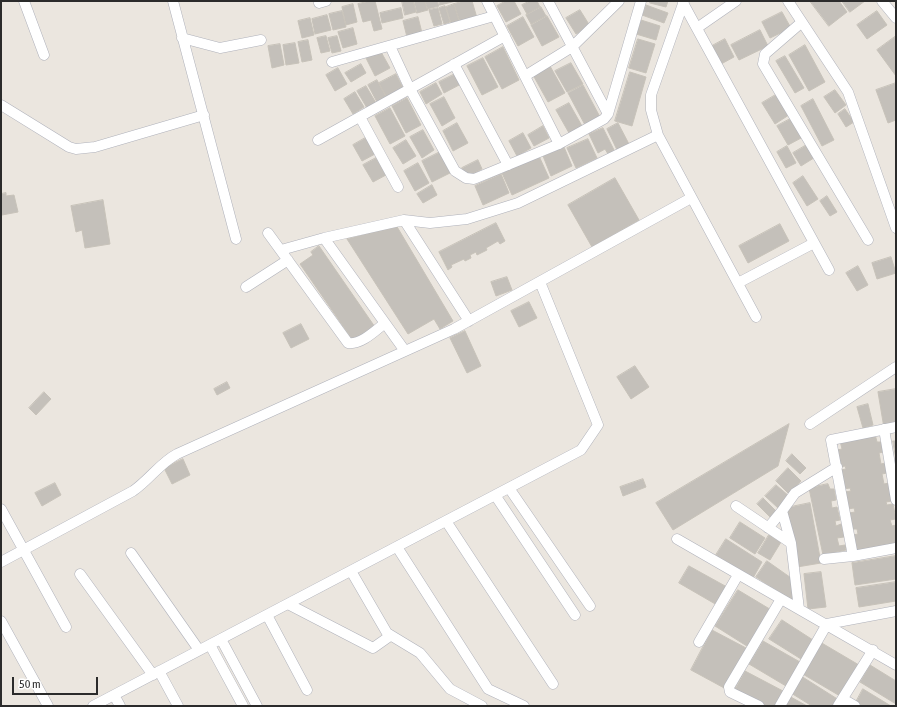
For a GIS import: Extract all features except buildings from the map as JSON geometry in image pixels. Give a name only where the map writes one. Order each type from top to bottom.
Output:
[{"type":"street","points":[[26,1],[44,55]]},
{"type":"street","points":[[173,1],[236,239]]},
{"type":"street","points":[[486,1],[559,144]]},
{"type":"street","points":[[548,1],[608,114]]},
{"type":"street","points":[[390,46],[410,89],[455,171],[461,176],[474,178],[483,176],[559,144],[604,118],[608,114],[641,1]]},
{"type":"street","points":[[697,28],[736,1]]},
{"type":"street","points":[[788,1],[848,92],[896,228]]},
{"type":"street","points":[[882,1],[896,18]]},
{"type":"street","points":[[683,2],[829,270]]},
{"type":"street","points":[[683,2],[651,96],[651,110],[658,135],[756,317]]},
{"type":"street","points":[[524,76],[572,47],[613,3]]},
{"type":"street","points":[[332,62],[494,16]]},
{"type":"street","points":[[802,22],[765,54],[763,64],[868,240]]},
{"type":"street","points":[[318,140],[505,36]]},
{"type":"street","points":[[182,38],[220,48],[261,40]]},
{"type":"street","points":[[454,64],[508,165]]},
{"type":"street","points":[[1,105],[69,147],[76,149],[94,147],[204,115]]},
{"type":"street","points":[[360,117],[398,187]]},
{"type":"street","points":[[281,250],[324,238],[404,220],[445,223],[495,211],[518,203],[658,135]]},
{"type":"street","points":[[1,562],[133,491],[145,482],[164,461],[177,454],[469,321],[691,198]]},
{"type":"street","points":[[404,220],[469,321]]},
{"type":"street","points":[[268,233],[348,343],[359,342],[385,323]]},
{"type":"street","points":[[324,238],[405,351]]},
{"type":"street","points":[[738,283],[814,243]]},
{"type":"street","points":[[246,287],[288,260]]},
{"type":"street","points":[[93,706],[581,450],[598,425],[540,282]]},
{"type":"street","points":[[810,424],[896,367]]},
{"type":"street","points":[[853,556],[831,440],[896,427]]},
{"type":"street","points":[[884,429],[896,500]]},
{"type":"street","points":[[768,528],[795,493],[836,467]]},
{"type":"street","points":[[508,488],[590,606]]},
{"type":"street","points":[[495,495],[575,615]]},
{"type":"street","points":[[736,506],[791,543]]},
{"type":"street","points":[[1,509],[66,627]]},
{"type":"street","points":[[782,511],[791,543],[799,609]]},
{"type":"street","points":[[446,521],[553,684]]},
{"type":"street","points":[[677,539],[738,575],[873,650],[896,665]]},
{"type":"street","points":[[397,546],[488,689],[524,706]]},
{"type":"street","points":[[824,559],[853,556],[896,548]]},
{"type":"street","points":[[132,553],[199,650]]},
{"type":"street","points":[[351,571],[387,634],[420,653],[450,689],[482,706]]},
{"type":"street","points":[[80,574],[156,673],[178,706]]},
{"type":"street","points":[[699,642],[738,575]]},
{"type":"street","points":[[760,706],[730,692],[729,687],[781,599]]},
{"type":"street","points":[[288,604],[373,648],[390,636]]},
{"type":"street","points":[[780,706],[827,624],[896,611]]},
{"type":"street","points":[[267,615],[307,690]]},
{"type":"street","points":[[1,621],[48,706]]},
{"type":"street","points":[[221,639],[256,706]]},
{"type":"street","points":[[210,645],[243,706]]},
{"type":"street","points":[[855,706],[840,702],[873,650]]},
{"type":"street","points":[[114,695],[120,706]]}]
